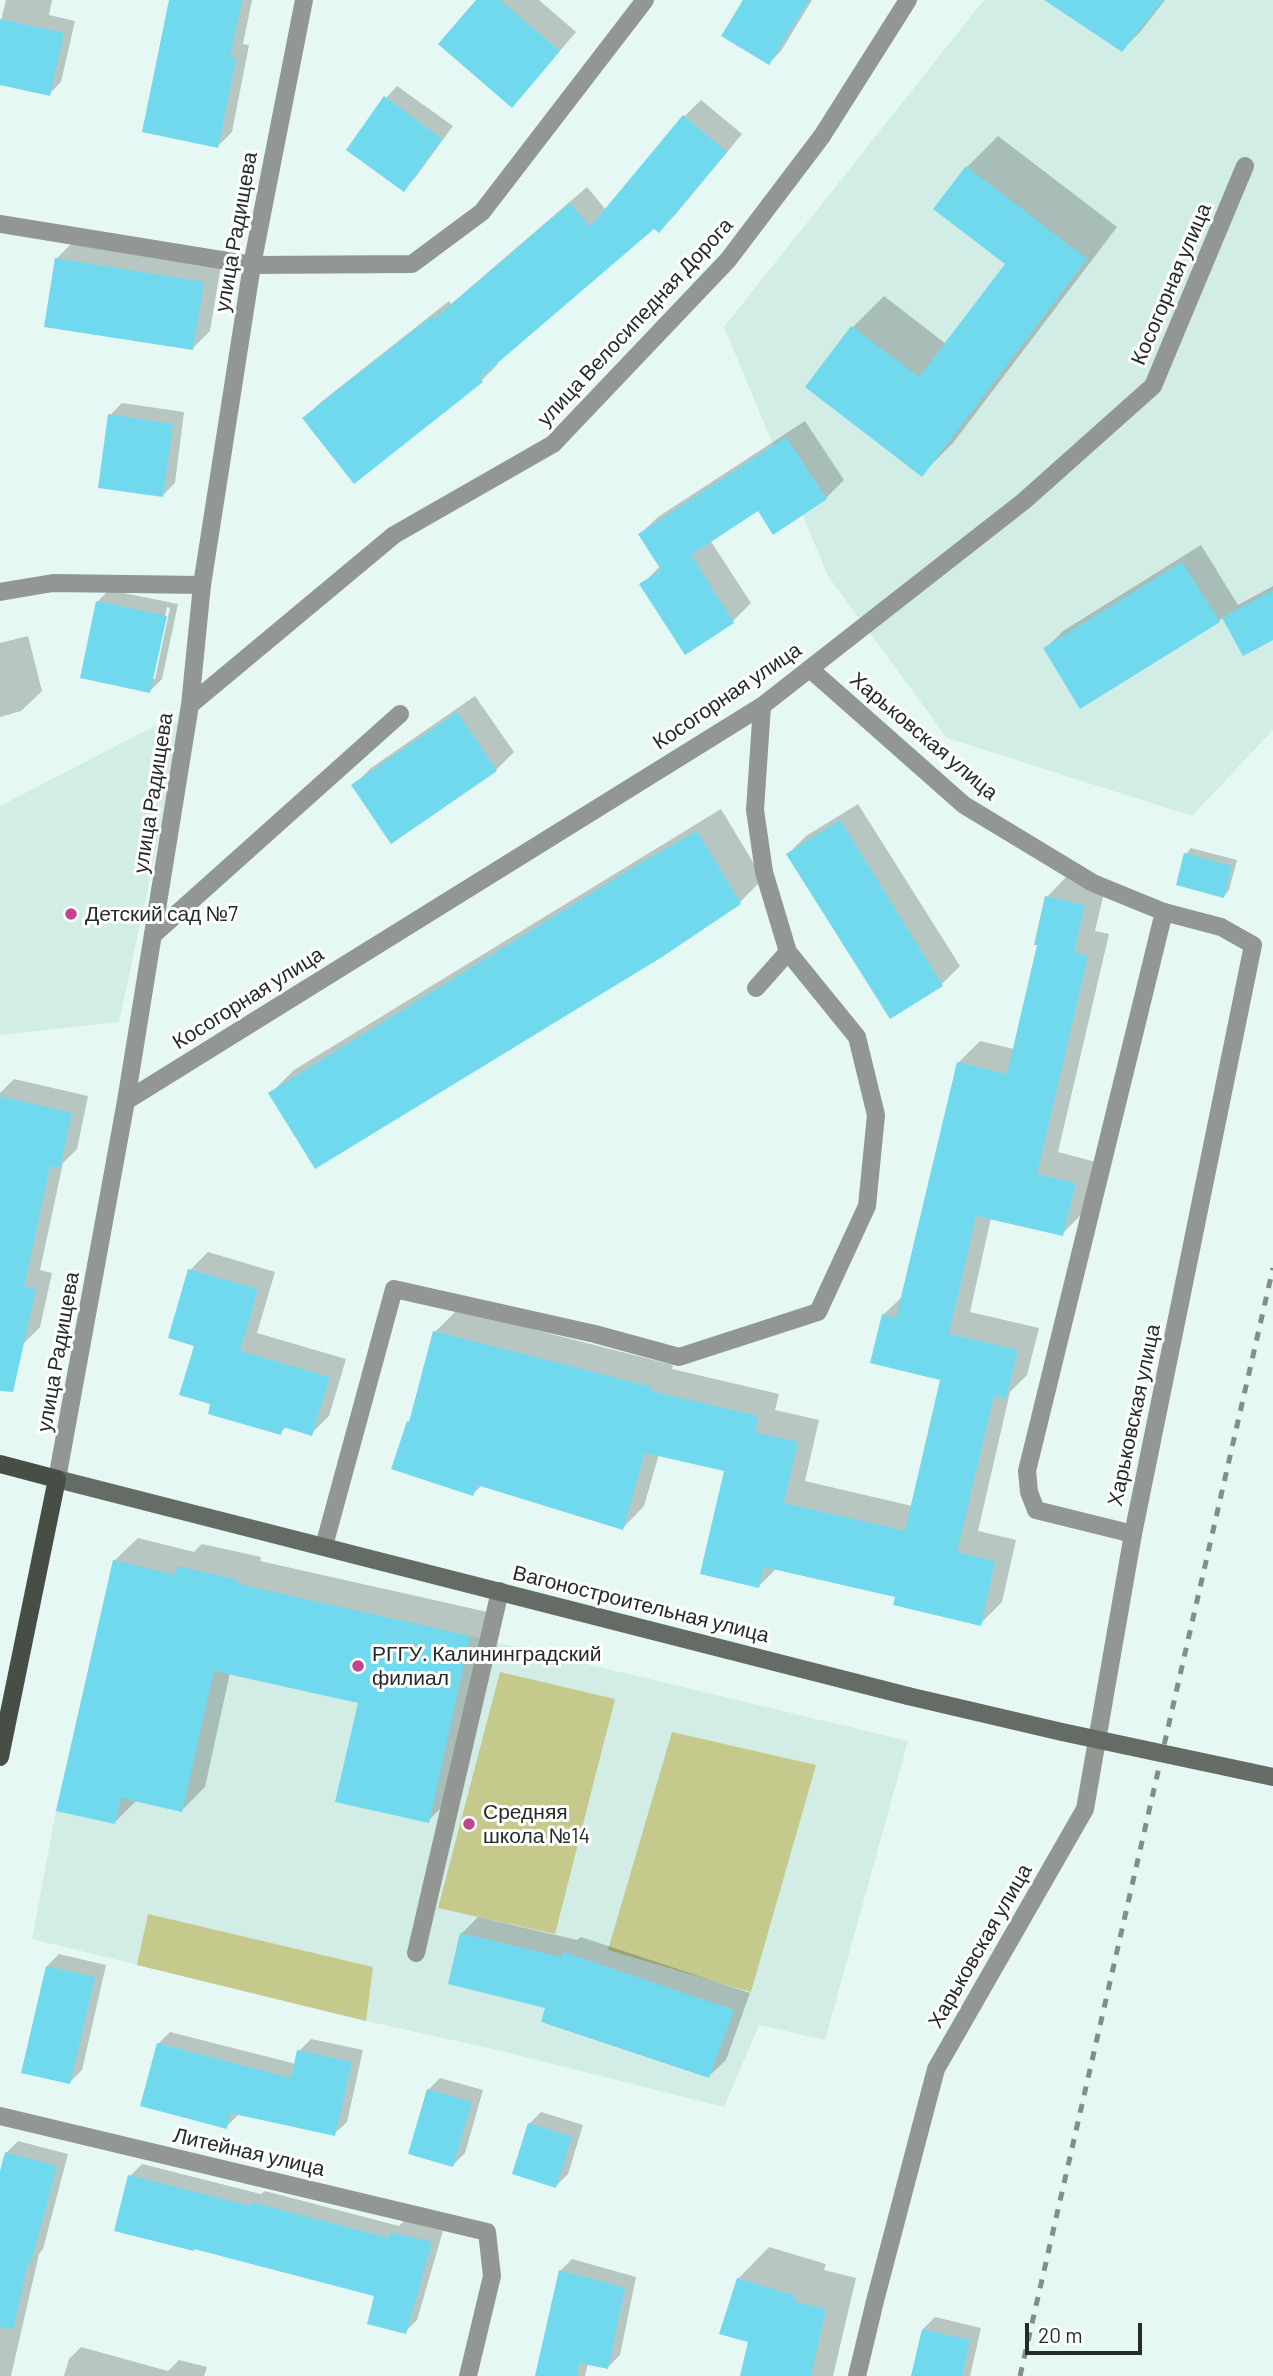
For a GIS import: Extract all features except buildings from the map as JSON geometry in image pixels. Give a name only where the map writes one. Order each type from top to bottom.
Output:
[{"type":"main road","name":"Вагоностроительная улица","points":[[0,1464],[908,1696],[1273,1777]]},
{"type":"main road","name":"улица Радищева","points":[[0,1757],[57,1479]]},
{"type":"street","name":"улица Радищева","points":[[57,1479],[126,1101],[190,705],[202,585],[252,265],[304,0]]},
{"type":"street","points":[[0,224],[252,265],[412,264],[482,212],[645,0]]},
{"type":"street","name":"улица Велосипедная Дорога","points":[[190,705],[394,535],[553,444],[728,260],[822,136],[908,0]]},
{"type":"street","name":"Косогорная улица","points":[[126,1101],[762,706],[1024,501],[1153,386],[1245,166]]},
{"type":"street","points":[[0,592],[52,583],[202,585]]},
{"type":"street","name":"Харьковская улица","points":[[810,669],[964,805],[1093,883],[1164,912],[1222,927],[1253,945],[1133,1534],[1085,1809],[936,2069],[857,2376]]},
{"type":"street","points":[[324,1546],[394,1289],[595,1334],[679,1357],[818,1312],[867,1206],[876,1115],[857,1037],[788,952],[764,872],[755,810],[762,706]]},
{"type":"street","points":[[153,935],[400,714]]},
{"type":"street","points":[[1133,1534],[1036,1510],[1029,1492],[1027,1471],[1164,912]]},
{"type":"street","points":[[756,988],[788,952]]},
{"type":"street","points":[[416,1953],[500,1591]]},
{"type":"street","name":"Литейная улица","points":[[0,2116],[487,2232],[492,2276],[468,2376]]},
{"type":"shaded area","points":[[984,0],[1273,0],[1273,730],[1192,816],[947,738],[828,576],[724,327]]},
{"type":"shaded area","name":"Детский сад №7","points":[[170,718],[183,725],[119,1022],[0,1035],[0,806]]},
{"type":"shaded area","name":"Средняя школа №14","points":[[113,1560],[175,1575],[177,1566],[238,1580],[238,1584],[470,1636],[908,1741],[825,2040],[759,2025],[724,2107],[32,1939],[56,1811]]},
{"type":"green space","points":[[500,1672],[615,1699],[555,1934],[438,1908]]},
{"type":"green space","points":[[672,1732],[816,1765],[751,1992],[608,1950]]},
{"type":"green space","points":[[148,1914],[373,1967],[366,2021],[137,1965]]},
{"type":"railway","points":[[1020,2376],[1273,1268]]},
{"type":"place","name":"Детский сад №7","points":[[71,914]]},
{"type":"place","name":"РГГУ. Калининградский филиал","points":[[358,1666]]},
{"type":"place","name":"Средняя школа №14","points":[[469,1824]]}]
